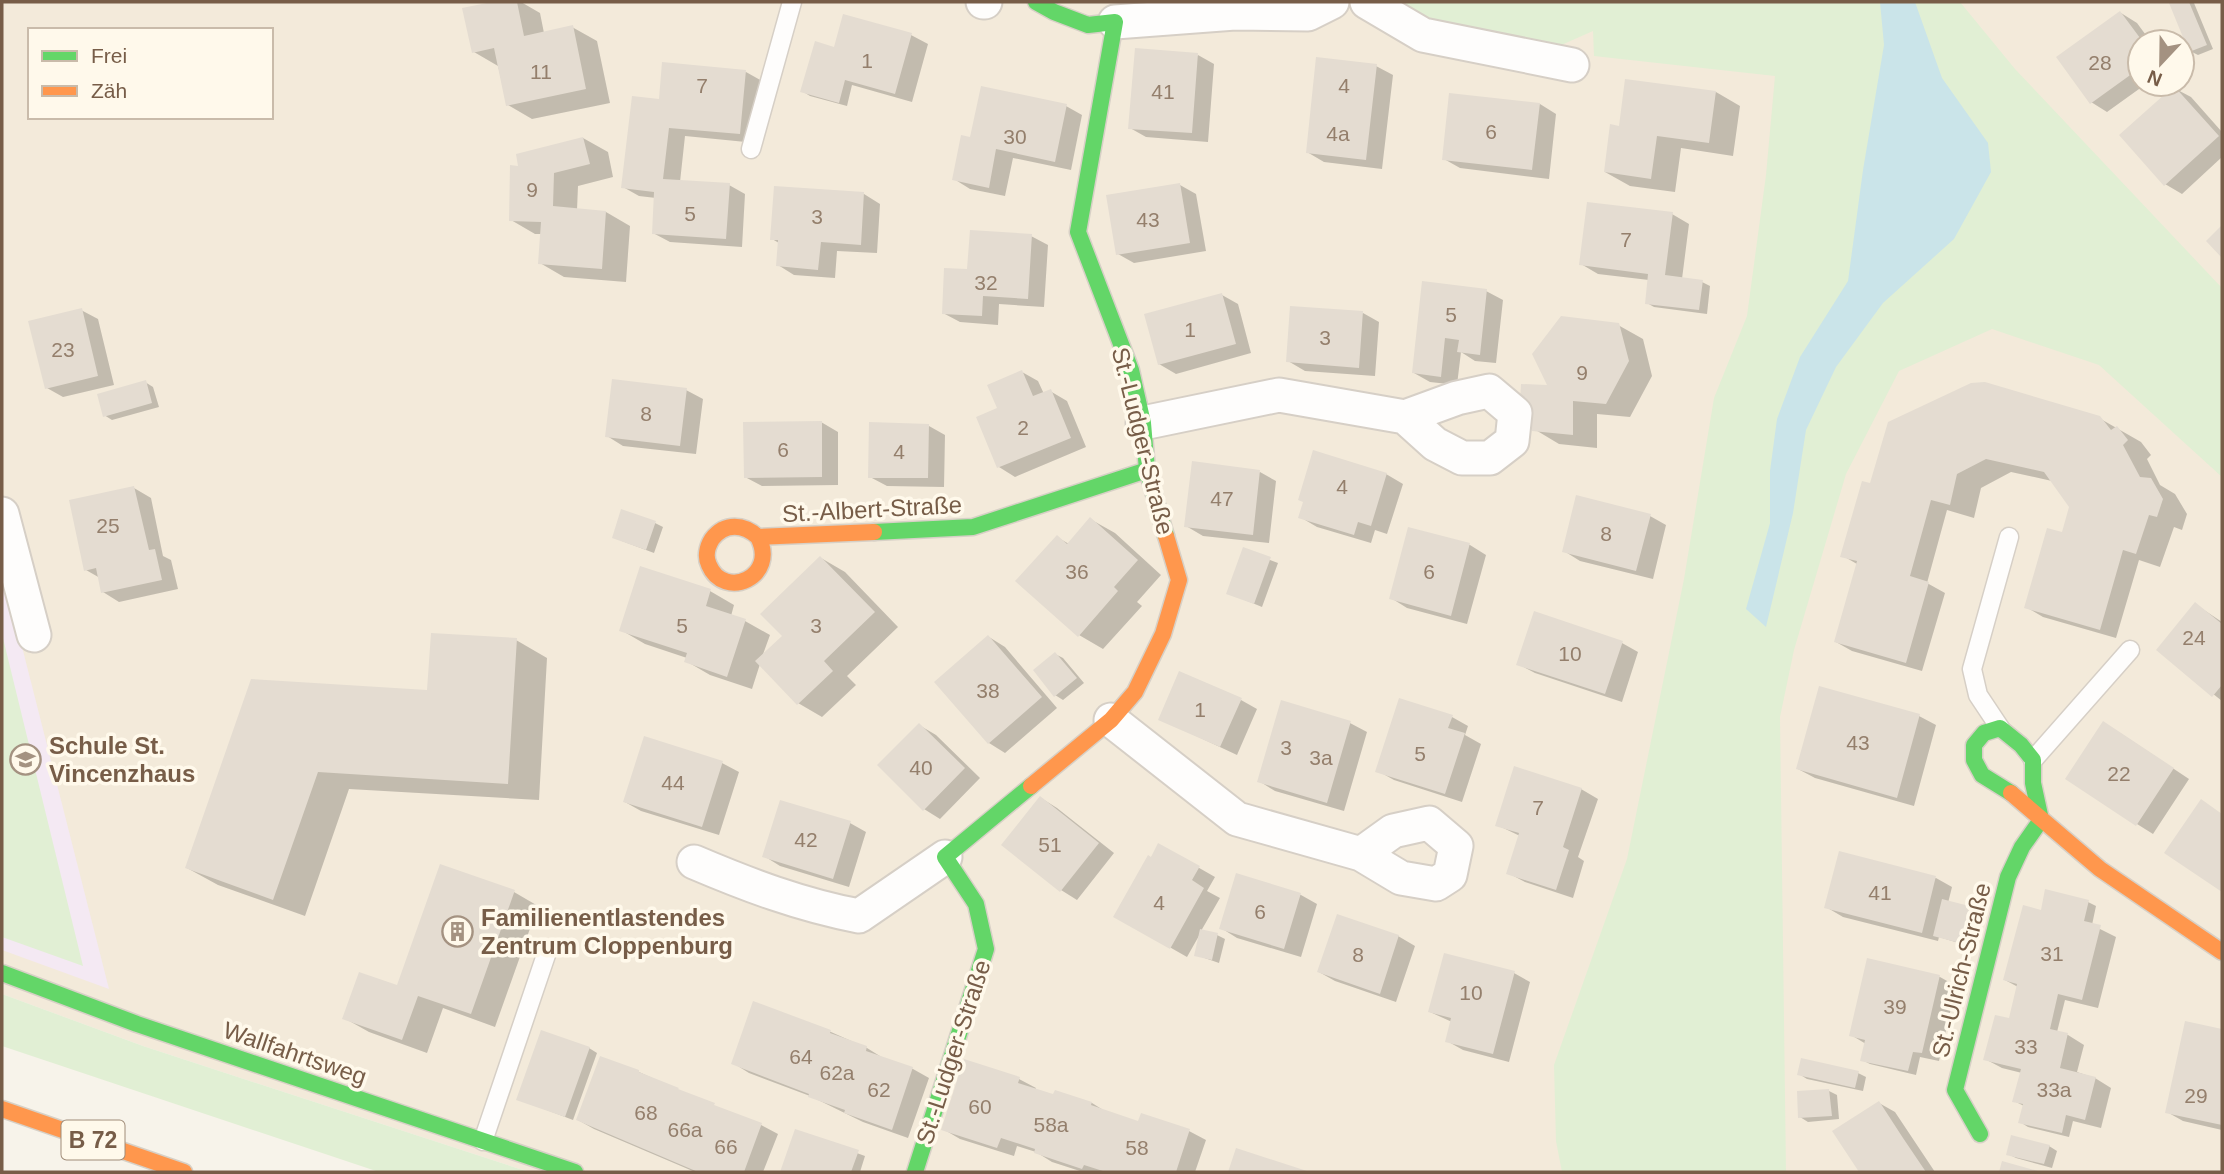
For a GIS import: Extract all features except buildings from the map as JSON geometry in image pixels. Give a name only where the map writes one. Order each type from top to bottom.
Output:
[{"type":"main road","points":[[1035,2],[1088,25],[1115,22]]},
{"type":"main road","name":"St.-Ludger-Straße","points":[[915,1172],[986,949],[976,904],[945,857],[1111,720],[1135,692],[1163,634],[1179,580],[1147,470],[1143,423],[1131,370],[1078,232],[1115,22]]},
{"type":"main road","name":"St.-Albert-Straße","points":[[758,537],[973,527],[1147,470]]},
{"type":"main road","points":[[2042,820],[2033,783],[2033,760],[2021,745],[2000,728],[1984,733],[1973,745],[1974,760],[1982,775],[2007,789],[2042,820],[2100,869],[2222,952]]},
{"type":"main road","name":"St.-Ulrich-Straße","points":[[1980,1134],[1955,1090],[2008,877],[2022,847],[2042,820]]},
{"type":"main road","name":"Wallfahrtsweg","points":[[2,973],[137,1024],[575,1172]]},
{"type":"main road","name":"B 72","points":[[2,1109],[184,1172]]},
{"type":"street","points":[[1115,22],[1235,13],[1308,14],[1332,2]]},
{"type":"street","points":[[1367,2],[1423,36],[1572,65]]},
{"type":"street","points":[[1143,423],[1279,395],[1405,417]]},
{"type":"street","points":[[2,514],[34,635]]},
{"type":"street","points":[[1111,720],[1237,819],[1361,854]]},
{"type":"street","name":"St.-Ludger-Straße","points":[[694,862],[758,889],[820,909],[859,916],[945,857]]},
{"type":"lane","points":[[751,149],[792,2]]},
{"type":"lane","points":[[2000,728],[1978,695],[1972,670],[2009,537]]},
{"type":"lane","points":[[2033,760],[2130,650]]},
{"type":"lane","points":[[483,1141],[547,952]]},
{"type":"shaded area","points":[[2,2],[2222,2],[2222,1172],[529,1172],[143,1046],[2,994]]},
{"type":"shaded area","name":"Schule St. Vincenzhaus","points":[[2,568],[109,989],[2,950]]},
{"type":"green space","points":[[1391,2],[1960,2],[2015,69],[2222,288],[2222,477],[2099,365],[1992,329],[1899,371],[1846,474],[1794,650],[1780,717],[1786,1172],[1562,1172],[1556,1141],[1554,1065],[1627,859],[1684,579],[1714,398],[1747,316],[1766,175],[1775,76],[1594,56],[1593,31],[1550,50],[1426,22]]},
{"type":"green space","name":"Schule St. Vincenzhaus","points":[[2,634],[83,966],[2,937]]},
{"type":"green space","points":[[2,994],[143,1046],[529,1172],[379,1172],[2,1046]]},
{"type":"water","points":[[1880,2],[1915,2],[1942,78],[1988,143],[1991,172],[1954,239],[1883,303],[1836,367],[1806,430],[1793,513],[1766,627],[1746,609],[1770,523],[1770,471],[1777,419],[1800,357],[1848,281],[1884,45]]},
{"type":"traffic: fast","points":[[1036,2],[1088,25],[1115,22],[1078,232],[1131,370],[1143,423],[1147,470],[1166,536]]},
{"type":"traffic: fast","points":[[874,532],[973,527],[1147,470]]},
{"type":"traffic: fast","points":[[1980,1134],[1955,1090],[2008,877],[2022,847],[2041,820],[2033,783],[2033,760],[2021,745],[2000,728],[1984,733],[1974,745],[1974,760],[1982,775],[2011,793]]},
{"type":"traffic: fast","points":[[915,1172],[986,949],[976,904],[945,857],[1031,786]]},
{"type":"traffic: fast","points":[[2,973],[137,1024],[575,1172]]},
{"type":"traffic: slow","points":[[758,537],[763,551],[756,573],[737,583],[716,576],[708,562],[708,549],[712,539],[729,527],[747,529],[758,537],[874,532]]},
{"type":"traffic: slow","points":[[1031,786],[1111,720],[1135,692],[1163,634],[1179,580],[1166,536]]},
{"type":"traffic: slow","points":[[2011,793],[2100,869],[2222,952]]},
{"type":"traffic: slow","points":[[2,1109],[184,1172]]},
{"type":"place","name":"Schule St. Vincenzhaus","points":[[26,759]]},
{"type":"place","name":"Familienentlastendes Zentrum Cloppenburg","points":[[458,931]]}]
